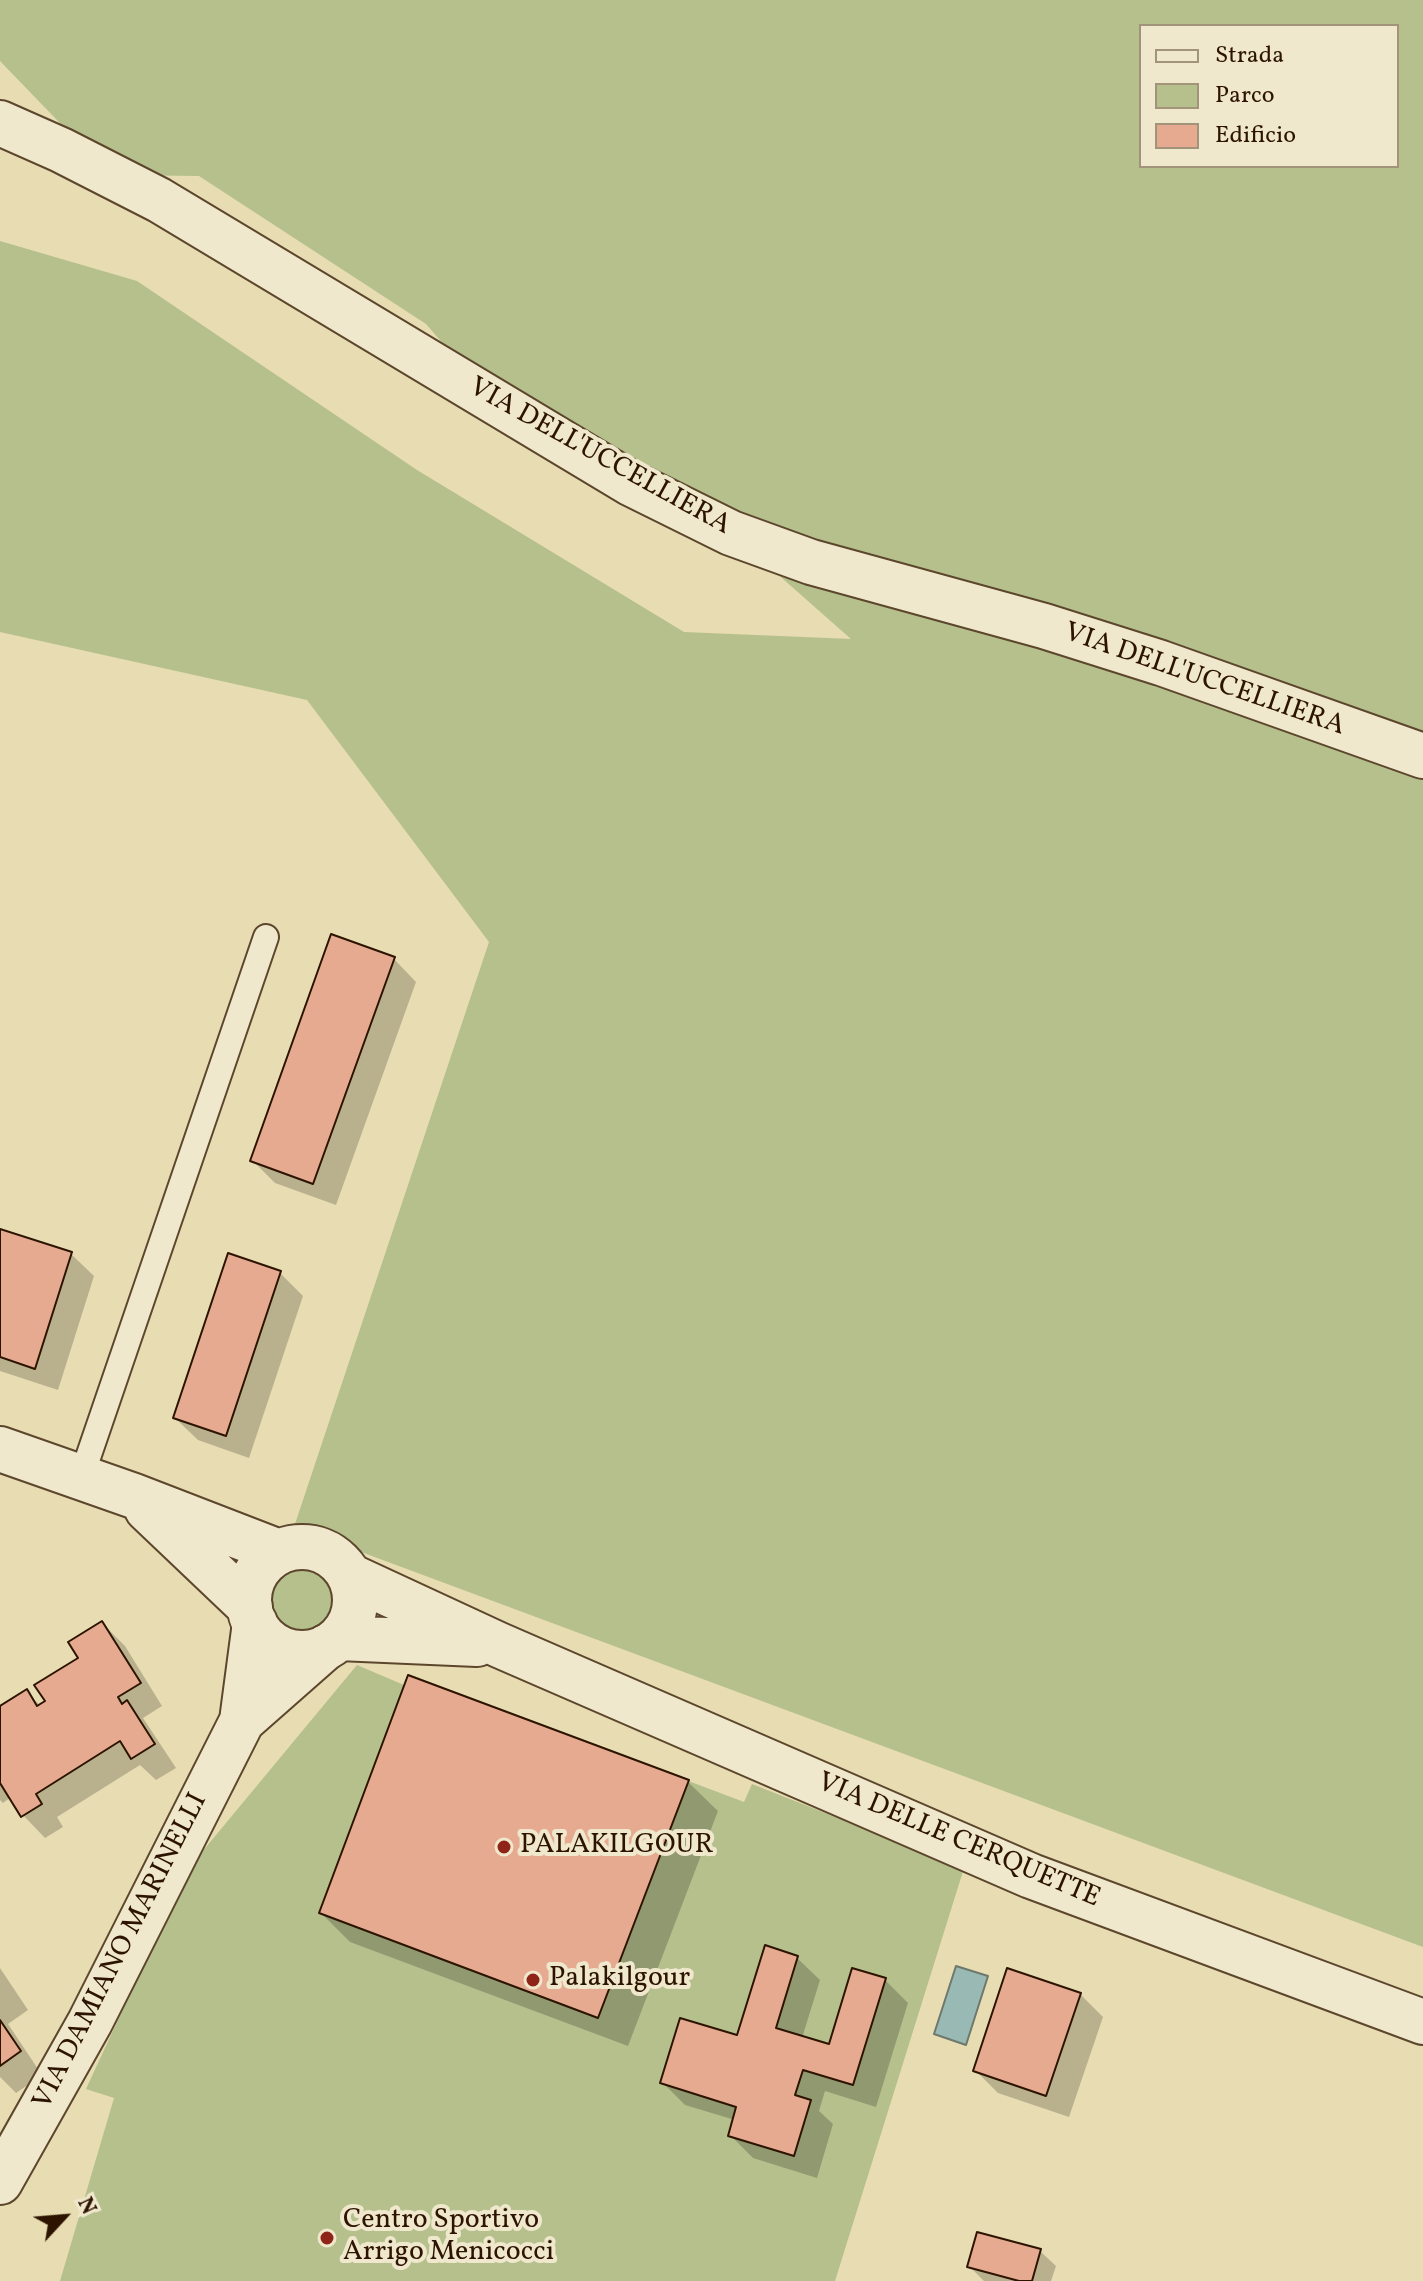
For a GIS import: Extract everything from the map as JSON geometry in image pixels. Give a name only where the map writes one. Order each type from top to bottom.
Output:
[{"type":"street","name":"VIA DELL'UCCELLIERA","points":[[0,123],[159,200],[630,483],[718,528],[811,562],[1044,626],[1132,654],[1423,756]]},
{"type":"street","points":[[0,1449],[279,1552]]},
{"type":"street","points":[[134,1496],[252,1615],[264,1637],[277,1647],[293,1652],[310,1652],[333,1642],[349,1624],[355,1609],[355,1592],[350,1576],[340,1563],[320,1550],[295,1547],[279,1552],[265,1562],[256,1575],[251,1590],[252,1615]]},
{"type":"street","name":"VIA DELLE CERQUETTE","points":[[350,1576],[499,1645],[1031,1876],[1423,2022]]},
{"type":"street","name":"VIA DAMIANO MARINELLI","points":[[0,2182],[90,2022],[242,1721],[252,1615]]},
{"type":"street","name":"VIA DAMIANO MARINELLI","points":[[242,1721],[333,1642]]},
{"type":"street","name":"VIA DELLE CERQUETTE","points":[[333,1642],[499,1645]]},
{"type":"lane","points":[[81,1478],[266,937]]},
{"type":"green space","points":[[0,0],[1423,0],[1423,1947],[294,1527],[489,942],[307,700],[0,632],[0,241],[137,281],[417,470],[684,632],[851,639],[680,488],[492,400],[426,324],[199,176],[110,175],[0,61]]},
{"type":"green space","points":[[296,1566],[308,1566],[325,1575],[332,1586],[332,1610],[325,1621],[308,1630],[296,1630],[284,1625],[275,1616],[270,1604],[270,1592],[275,1580],[284,1571]]},
{"type":"green space","name":"Palakilgour","points":[[357,1665],[404,1685],[408,1675],[744,1802],[752,1784],[964,1868],[835,2281],[60,2281],[114,2098],[86,2089],[187,1870]]},
{"type":"water","points":[[956,1966],[988,1976],[966,2045],[934,2034]]},
{"type":"building","points":[[331,934],[395,957],[313,1184],[250,1161]]},
{"type":"building","points":[[0,1229],[72,1252],[35,1369],[0,1357]]},
{"type":"building","points":[[228,1253],[281,1271],[226,1436],[173,1418]]},
{"type":"building","points":[[102,1621],[141,1683],[118,1697],[122,1704],[127,1700],[155,1744],[131,1759],[120,1741],[36,1794],[42,1804],[21,1817],[0,1783],[0,1706],[27,1689],[37,1706],[45,1701],[34,1685],[78,1658],[68,1642]]},
{"type":"building","name":"PALAKILGOUR","points":[[408,1675],[689,1780],[598,2018],[319,1913]]},
{"type":"building","points":[[765,1945],[798,1956],[776,2028],[829,2044],[852,1968],[886,1978],[853,2085],[803,2070],[795,2095],[811,2100],[794,2156],[728,2136],[736,2107],[660,2083],[680,2018],[737,2035]]},
{"type":"building","points":[[1007,1968],[1081,1993],[1046,2096],[973,2071]]},
{"type":"building","points":[[0,2020],[21,2051],[0,2066]]},
{"type":"building","points":[[977,2232],[1041,2249],[1032,2281],[1019,2281],[967,2267]]},
{"type":"place","name":"PALAKILGOUR","points":[[504,1847]]},
{"type":"place","name":"Palakilgour","points":[[533,1980]]},
{"type":"place","name":"Centro Sportivo Arrigo Menicocci","points":[[327,2238]]}]
